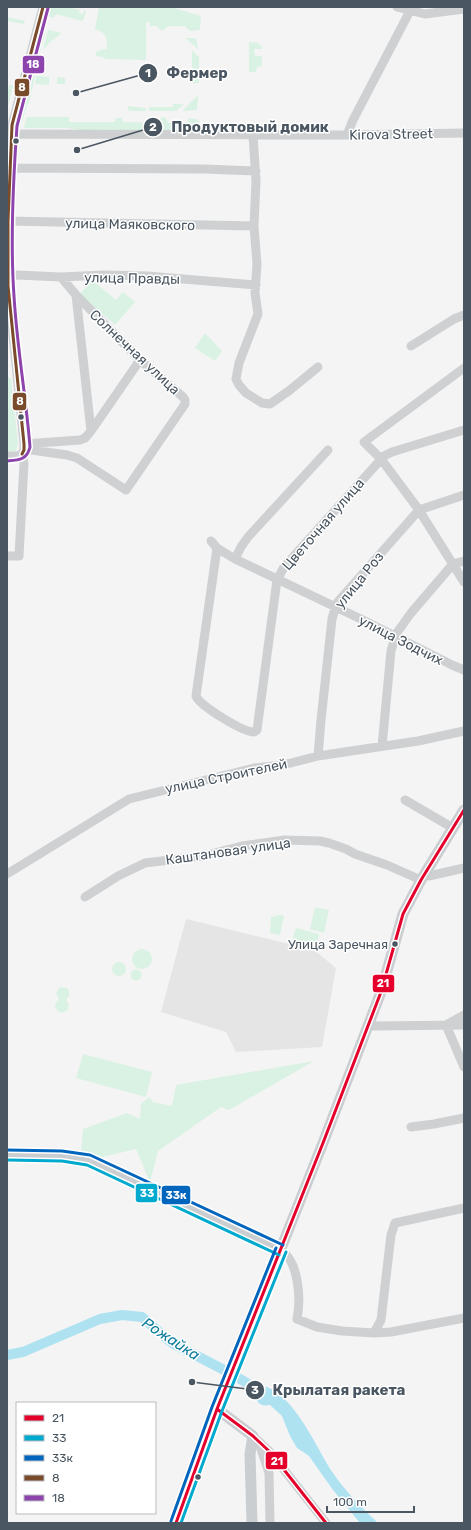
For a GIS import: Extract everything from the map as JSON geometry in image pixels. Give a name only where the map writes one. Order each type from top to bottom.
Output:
[{"type":"main road","points":[[252,1523],[250,1454],[256,1439],[217,1409],[281,1250],[384,983],[400,924],[422,877],[464,810]]},
{"type":"main road","points":[[7,1155],[62,1156],[88,1160],[281,1250]]},
{"type":"street","points":[[7,556],[19,556],[24,459],[8,276],[10,168],[9,134],[43,7]]},
{"type":"street","points":[[397,7],[427,13],[464,8]]},
{"type":"street","points":[[347,135],[353,120],[411,9]]},
{"type":"street","name":"Kirova Street","points":[[9,134],[347,135],[464,133]]},
{"type":"street","points":[[253,134],[256,171],[254,226],[258,264],[255,293],[258,314],[240,358],[236,379],[240,388],[246,393],[265,404],[270,404],[318,367]]},
{"type":"street","points":[[10,168],[204,169],[256,171]]},
{"type":"street","name":"улица Маяковского","points":[[8,221],[254,226]]},
{"type":"street","name":"улица Правды","points":[[8,276],[147,276],[256,285]]},
{"type":"street","name":"Солнечная улица","points":[[24,449],[67,455],[77,458],[126,490],[186,402],[183,397],[140,360],[76,295],[61,277]]},
{"type":"street","points":[[76,295],[90,431]]},
{"type":"street","points":[[410,346],[454,319],[464,315]]},
{"type":"street","points":[[7,456],[17,456],[24,449],[80,440],[84,438],[140,360]]},
{"type":"street","points":[[464,368],[364,442],[380,459],[419,510],[464,582]]},
{"type":"street","name":"Цветочная улица","points":[[257,730],[277,580],[286,564],[380,459],[392,452],[464,430]]},
{"type":"street","points":[[235,559],[240,548],[248,537],[328,450]]},
{"type":"street","points":[[419,510],[464,496]]},
{"type":"street","name":"улица Роз","points":[[318,756],[335,607],[339,599],[419,510]]},
{"type":"street","name":"улица Зодчих","points":[[257,730],[251,732],[230,722],[199,701],[196,696],[214,545],[235,559],[395,636],[455,667],[464,670]]},
{"type":"street","points":[[382,746],[391,651],[395,636],[411,613],[453,564],[464,561]]},
{"type":"street","name":"улица Строителей","points":[[7,874],[129,799],[259,767],[282,765],[318,756],[418,741],[464,731]]},
{"type":"street","points":[[405,800],[453,828]]},
{"type":"street","name":"Каштановая улица","points":[[85,897],[118,876],[145,862],[203,856],[242,846],[284,840],[320,841],[329,843],[355,854],[422,877]]},
{"type":"street","points":[[422,877],[464,868]]},
{"type":"street","points":[[446,1025],[464,1016]]},
{"type":"street","points":[[368,1025],[464,1024]]},
{"type":"street","points":[[446,1025],[464,1067]]},
{"type":"street","points":[[411,1127],[464,1118]]},
{"type":"street","points":[[374,1333],[381,1320],[391,1235],[396,1223],[464,1208]]},
{"type":"street","points":[[281,1250],[289,1258],[296,1277],[299,1297],[297,1319],[317,1327],[342,1331],[374,1333],[391,1332],[464,1318]]},
{"type":"street","points":[[176,1523],[217,1409]]},
{"type":"street","points":[[256,1439],[269,1473],[270,1523]]},
{"type":"street","points":[[256,1439],[282,1466],[326,1523]]},
{"type":"shaded area","points":[[186,919],[314,950],[336,968],[322,1047],[236,1052],[226,1032],[161,1012]]},
{"type":"green space","points":[[43,7],[69,7],[80,10],[79,13],[83,14],[84,10],[86,11],[82,21],[56,14],[52,18],[46,15],[41,16]]},
{"type":"green space","points":[[99,7],[171,7],[201,16],[200,30],[190,31],[185,26],[168,26],[164,30],[160,30],[157,26],[150,26],[149,22],[146,22],[146,60],[106,59],[96,56],[96,51],[99,52],[99,50],[107,49],[106,36],[102,32],[95,29]]},
{"type":"green space","points":[[7,17],[25,21],[24,24],[7,21]]},
{"type":"green space","points":[[43,30],[46,31],[35,70],[34,66]]},
{"type":"green space","points":[[48,30],[62,33],[50,42],[43,50]]},
{"type":"green space","points":[[185,38],[196,38],[198,49]]},
{"type":"green space","points":[[249,42],[258,43],[262,47],[262,49],[254,49],[255,56],[262,56],[262,66],[257,67],[256,72],[249,72]]},
{"type":"green space","points":[[192,50],[199,57],[199,83],[192,83]]},
{"type":"green space","points":[[33,76],[35,76],[29,103],[21,123],[24,98],[28,84]]},
{"type":"green space","points":[[36,76],[49,77],[49,85],[35,84]]},
{"type":"green space","points":[[57,77],[65,78],[65,84],[57,84]]},
{"type":"green space","points":[[12,85],[7,110],[7,94],[9,86]]},
{"type":"green space","points":[[198,95],[197,110],[182,111]]},
{"type":"green space","points":[[173,104],[184,104],[176,111],[149,111],[149,107],[173,107]]},
{"type":"green space","points":[[127,106],[146,108],[146,111],[129,111]]},
{"type":"green space","points":[[27,117],[69,117],[69,122],[114,122],[116,118],[122,118],[123,122],[159,123],[162,117],[166,118],[168,123],[188,122],[188,118],[197,119],[199,121],[198,129],[196,131],[80,130],[67,128],[25,128]]},
{"type":"green space","points":[[92,280],[116,300],[123,292],[135,302],[115,325],[80,294]]},
{"type":"green space","points":[[205,333],[222,351],[215,361],[195,348]]},
{"type":"green space","points":[[7,377],[11,378],[18,443],[16,451],[7,452]]},
{"type":"green space","points":[[315,907],[329,910],[324,933],[310,929]]},
{"type":"green space","points":[[280,915],[284,916],[280,935],[270,933],[271,917]]},
{"type":"green space","points":[[296,928],[319,934],[316,947],[292,941]]},
{"type":"green space","points":[[142,949],[149,952],[152,959],[149,966],[142,969],[135,966],[132,959],[135,952]]},
{"type":"green space","points":[[119,962],[124,964],[126,969],[124,974],[119,976],[114,974],[112,969],[114,964]]},
{"type":"green space","points":[[136,969],[140,971],[142,975],[140,979],[136,981],[132,979],[130,975],[132,971]]},
{"type":"green space","points":[[60,987],[67,988],[69,991],[69,996],[66,1000],[69,1007],[64,1012],[59,1012],[55,1007],[56,1002],[59,1000],[56,993]]},
{"type":"green space","points":[[83,1054],[152,1072],[146,1097],[76,1078]]},
{"type":"green space","points":[[314,1061],[229,1110],[221,1107],[158,1151],[150,1182],[136,1149],[102,1157],[81,1151],[83,1129],[127,1113],[140,1119],[141,1104],[149,1097],[153,1102],[172,1106],[176,1085]]},
{"type":"water","points":[[256,1385],[269,1388],[280,1395],[291,1406],[338,1480],[354,1500],[378,1523],[360,1523],[333,1490],[309,1456],[297,1448],[290,1436],[282,1416],[270,1405],[263,1405],[257,1401],[253,1393]]},
{"type":"waterway","name":"Рожайка","points":[[7,1355],[23,1352],[100,1319],[122,1315],[142,1317],[172,1343],[228,1372],[259,1390],[265,1396]]},
{"type":"transit line","name":"8","points":[[22,454],[24,444],[8,286],[8,221],[12,125],[43,7]]},
{"type":"transit line","name":"18","points":[[7,461],[19,460],[25,457],[30,447],[14,296],[12,254],[13,190],[17,126],[48,8]]},
{"type":"transit line","name":"21","points":[[176,1523],[217,1409],[323,1143],[381,992],[403,914],[421,880],[464,810]]},
{"type":"transit line","name":"33к","points":[[7,1150],[62,1151],[90,1155],[283,1245]]},
{"type":"transit line","name":"33","points":[[7,1160],[62,1161],[87,1165],[279,1255]]},
{"type":"transit line","name":"33к","points":[[171,1521],[212,1407],[276,1248]]},
{"type":"transit line","name":"33","points":[[181,1523],[222,1411],[286,1252]]},
{"type":"transit line","name":"21","points":[[217,1409],[253,1436],[270,1452],[326,1523]]},
{"type":"place","name":"Фермер","points":[[76,93]]},
{"type":"place","name":"Продуктовый домик","points":[[77,150]]},
{"type":"place","name":"Улица Заречная","points":[[395,944]]},
{"type":"place","name":"Крылатая ракета","points":[[192,1382]]}]
